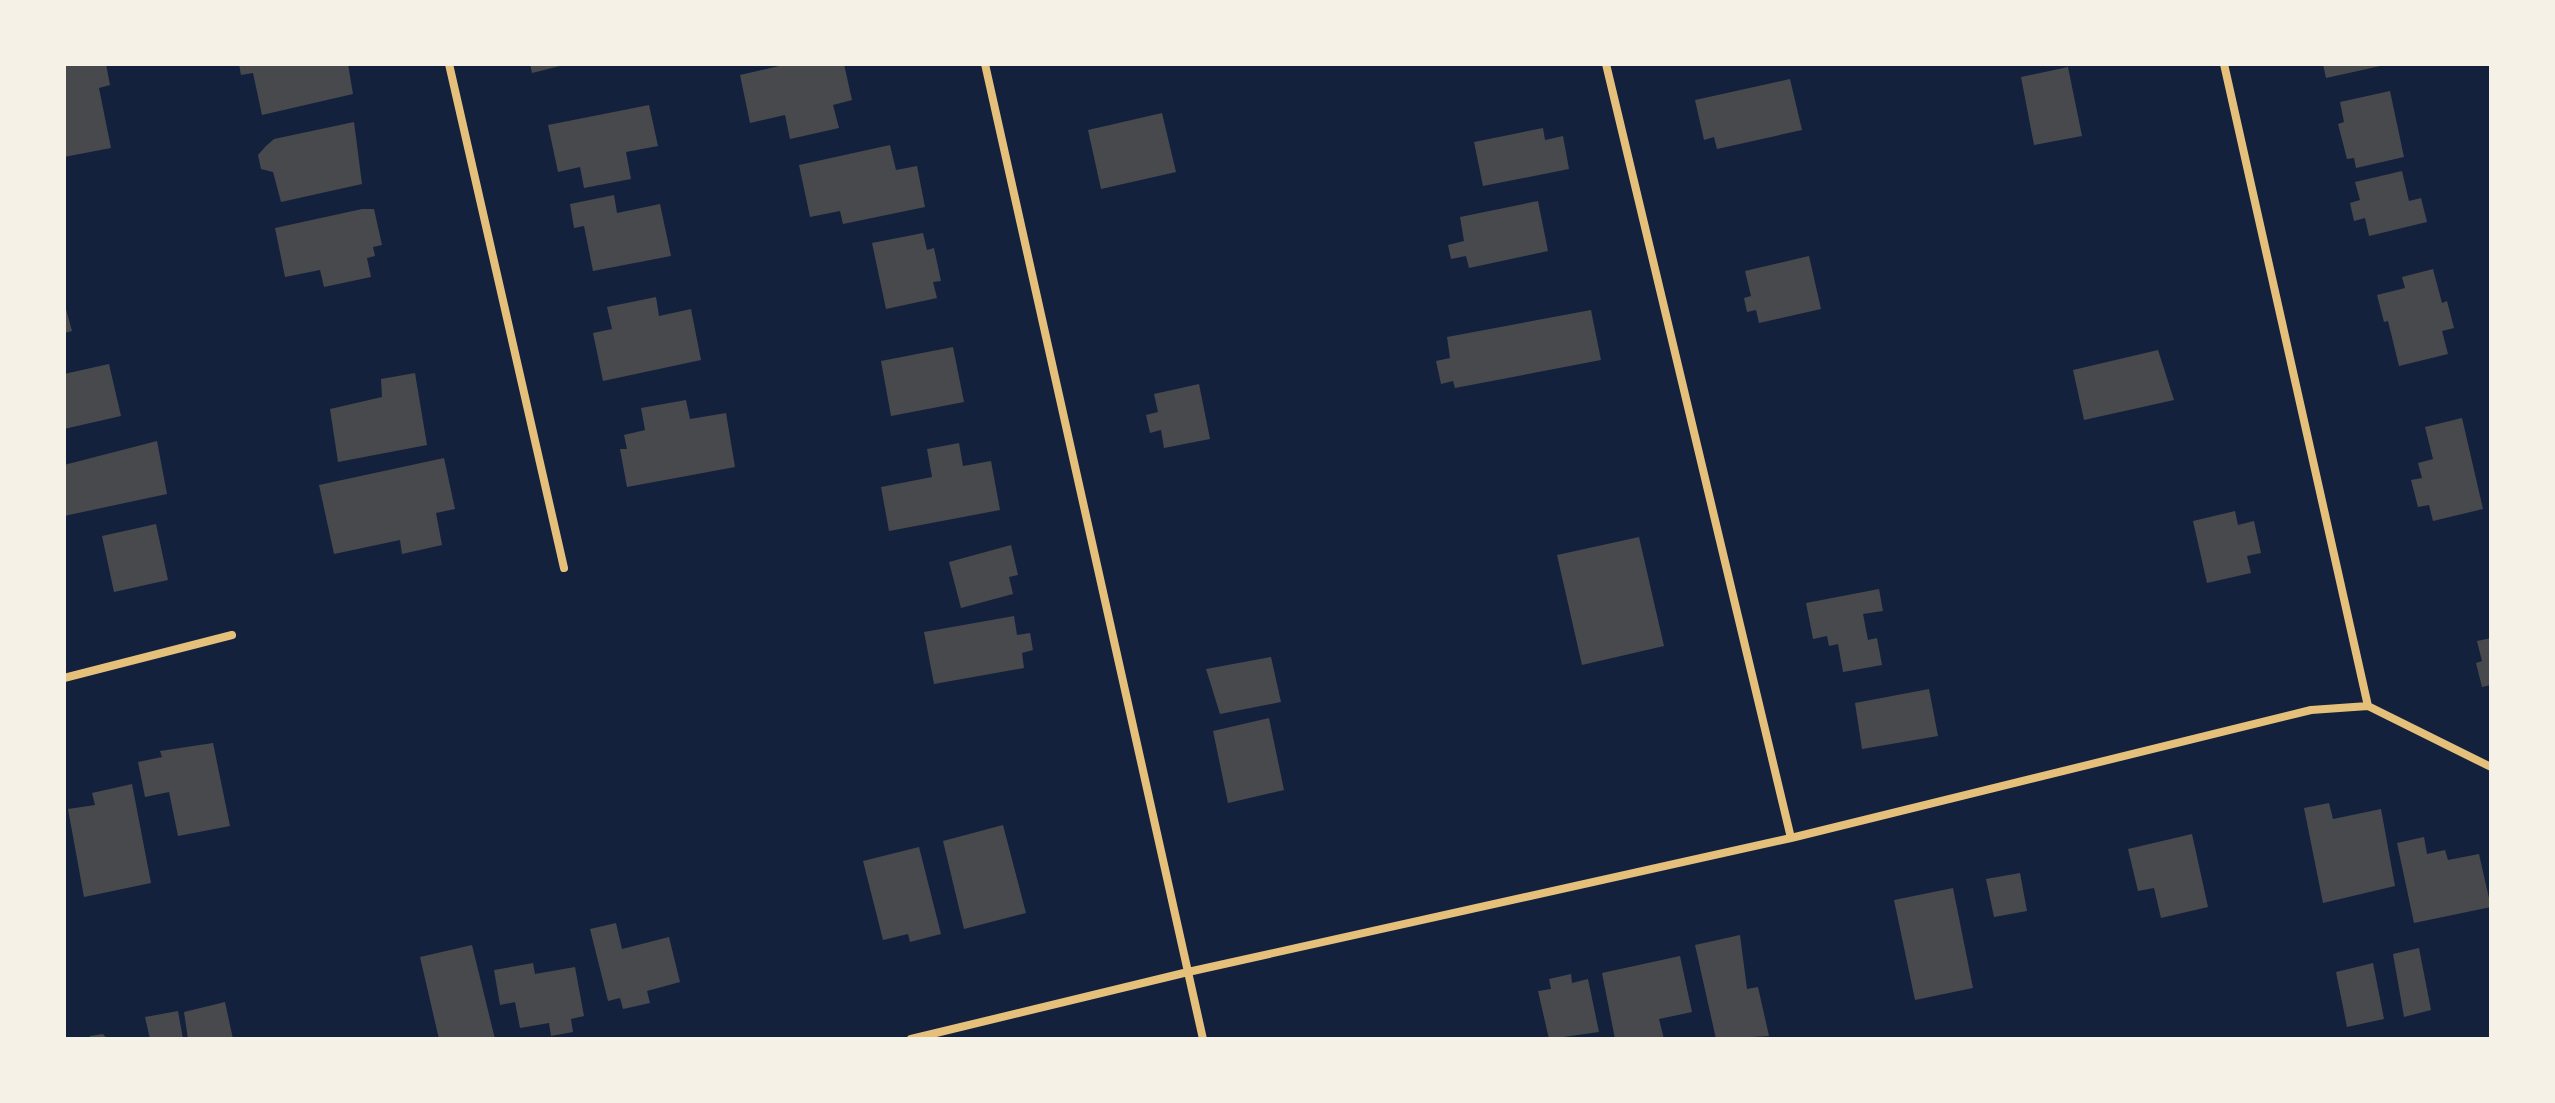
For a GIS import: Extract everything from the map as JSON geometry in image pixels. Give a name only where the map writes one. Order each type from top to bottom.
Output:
[{"type":"street","points":[[449,64],[564,568]]},
{"type":"street","points":[[985,64],[1203,1039]]},
{"type":"street","points":[[1606,64],[1791,838]]},
{"type":"street","points":[[2224,64],[2368,706]]},
{"type":"street","points":[[64,678],[232,635]]},
{"type":"street","points":[[911,1039],[1188,972],[1791,838],[2311,710],[2368,706],[2491,767]]},
{"type":"building","points":[[64,64],[106,64],[110,85],[99,88],[111,148],[64,157]]},
{"type":"building","points":[[239,64],[348,64],[353,94],[262,115],[253,73],[241,75]]},
{"type":"building","points":[[530,64],[564,64],[564,65],[532,73]]},
{"type":"building","points":[[788,64],[844,64],[852,100],[833,105],[839,128],[790,139],[785,115],[750,123],[740,75]]},
{"type":"building","points":[[2323,64],[2385,64],[2385,65],[2326,78]]},
{"type":"building","points":[[2068,67],[2082,136],[2034,145],[2021,77]]},
{"type":"building","points":[[1790,79],[1802,130],[1717,149],[1714,137],[1704,140],[1695,100]]},
{"type":"building","points":[[2390,91],[2404,157],[2356,168],[2354,158],[2347,159],[2338,124],[2344,122],[2340,102]]},
{"type":"building","points":[[649,105],[658,146],[626,152],[631,179],[584,188],[580,167],[558,172],[548,125]]},
{"type":"building","points":[[1162,113],[1176,172],[1101,189],[1088,130]]},
{"type":"building","points":[[354,122],[362,184],[281,202],[273,172],[261,169],[258,155],[266,146],[274,139]]},
{"type":"building","points":[[1543,128],[1545,140],[1563,136],[1569,169],[1483,186],[1474,142]]},
{"type":"building","points":[[890,145],[896,170],[917,166],[925,207],[843,224],[840,211],[810,217],[799,165]]},
{"type":"building","points":[[2402,171],[2409,201],[2421,198],[2427,222],[2369,236],[2365,218],[2354,221],[2350,203],[2360,200],[2355,182]]},
{"type":"building","points":[[614,195],[617,213],[660,204],[671,256],[593,271],[584,226],[574,228],[570,204]]},
{"type":"building","points":[[1538,201],[1548,251],[1469,268],[1466,256],[1451,259],[1448,245],[1464,241],[1460,217]]},
{"type":"building","points":[[374,209],[382,245],[373,247],[375,256],[367,258],[371,277],[324,287],[320,270],[285,277],[275,228]]},
{"type":"building","points":[[923,233],[927,250],[934,248],[941,281],[933,282],[937,298],[886,309],[872,243]]},
{"type":"building","points":[[1809,256],[1821,309],[1759,323],[1756,310],[1747,312],[1744,298],[1751,296],[1745,271]]},
{"type":"building","points":[[2433,269],[2442,303],[2447,301],[2454,328],[2442,331],[2448,354],[2399,366],[2388,321],[2384,322],[2377,295],[2405,288],[2402,277]]},
{"type":"building","points":[[656,297],[659,316],[691,309],[701,360],[603,381],[593,333],[612,329],[607,307]]},
{"type":"building","points":[[64,302],[72,331],[64,333]]},
{"type":"building","points":[[1591,310],[1601,360],[1455,388],[1453,381],[1441,384],[1436,361],[1450,358],[1447,337]]},
{"type":"building","points":[[953,347],[964,402],[891,416],[881,361]]},
{"type":"building","points":[[2158,350],[2174,400],[2084,420],[2073,370]]},
{"type":"building","points":[[109,364],[121,416],[64,429],[64,374]]},
{"type":"building","points":[[415,373],[427,445],[338,462],[330,409],[382,397],[381,379]]},
{"type":"building","points":[[1199,384],[1210,439],[1164,448],[1161,430],[1150,433],[1146,415],[1158,412],[1154,394]]},
{"type":"building","points":[[686,400],[690,419],[726,413],[735,467],[627,487],[620,449],[627,449],[624,435],[645,430],[641,408]]},
{"type":"building","points":[[2462,418],[2483,509],[2433,521],[2429,505],[2418,507],[2411,480],[2422,478],[2418,463],[2433,459],[2425,427]]},
{"type":"building","points":[[157,441],[167,494],[64,516],[64,465]]},
{"type":"building","points":[[959,443],[963,466],[991,461],[1000,510],[889,531],[881,487],[932,477],[927,449]]},
{"type":"building","points":[[444,458],[455,509],[436,513],[442,545],[402,554],[400,540],[334,554],[319,485]]},
{"type":"building","points":[[2235,511],[2238,525],[2254,521],[2261,553],[2247,556],[2251,573],[2207,583],[2193,521]]},
{"type":"building","points":[[156,524],[168,580],[114,592],[102,536]]},
{"type":"building","points":[[1639,537],[1664,646],[1582,665],[1557,555]]},
{"type":"building","points":[[1011,545],[1018,575],[1009,577],[1013,594],[961,608],[949,562]]},
{"type":"building","points":[[1879,589],[1883,611],[1863,614],[1868,640],[1877,638],[1882,665],[1843,672],[1838,644],[1829,646],[1827,636],[1813,639],[1806,603]]},
{"type":"building","points":[[1014,616],[1017,635],[1030,633],[1033,650],[1022,653],[1024,668],[934,684],[924,632]]},
{"type":"building","points":[[2491,638],[2491,685],[2482,687],[2476,663],[2482,661],[2477,641]]},
{"type":"building","points":[[1271,657],[1281,702],[1220,714],[1206,669]]},
{"type":"building","points":[[1929,689],[1938,736],[1862,749],[1855,703]]},
{"type":"building","points":[[1269,718],[1284,790],[1228,803],[1213,731]]},
{"type":"building","points":[[213,743],[230,826],[178,836],[169,792],[145,797],[138,762],[162,757],[160,751]]},
{"type":"building","points":[[132,784],[151,883],[84,897],[68,809],[95,805],[92,793]]},
{"type":"building","points":[[2329,803],[2333,819],[2381,809],[2395,886],[2323,903],[2304,808]]},
{"type":"building","points":[[1003,825],[1026,913],[964,929],[943,841]]},
{"type":"building","points":[[2192,834],[2208,907],[2161,918],[2154,888],[2138,891],[2128,849]]},
{"type":"building","points":[[2424,837],[2427,854],[2445,850],[2448,860],[2479,854],[2491,907],[2414,923],[2397,843]]},
{"type":"building","points":[[919,847],[941,934],[910,942],[908,934],[883,940],[863,861]]},
{"type":"building","points":[[2020,873],[2027,911],[1994,917],[1986,879]]},
{"type":"building","points":[[1953,888],[1973,988],[1915,1000],[1894,900]]},
{"type":"building","points":[[616,923],[622,949],[669,937],[680,982],[647,991],[650,1003],[623,1009],[620,998],[608,1001],[590,929]]},
{"type":"building","points":[[1740,935],[1747,989],[1758,987],[1769,1036],[1716,1039],[1695,945]]},
{"type":"building","points":[[472,945],[495,1039],[439,1039],[420,957]]},
{"type":"building","points":[[2419,948],[2431,1010],[2404,1017],[2393,954]]},
{"type":"building","points":[[1680,956],[1692,1012],[1659,1019],[1664,1039],[1615,1039],[1602,973]]},
{"type":"building","points":[[533,963],[535,974],[575,967],[584,1016],[571,1019],[573,1032],[551,1036],[549,1023],[520,1028],[515,1002],[500,1005],[494,970]]},
{"type":"building","points":[[2373,963],[2384,1019],[2347,1027],[2336,972]]},
{"type":"building","points":[[1571,974],[1572,983],[1588,979],[1599,1032],[1549,1039],[1538,991],[1551,989],[1549,979]]},
{"type":"building","points":[[225,1002],[233,1039],[188,1039],[184,1012]]},
{"type":"building","points":[[178,1011],[183,1039],[150,1039],[145,1017]]},
{"type":"building","points":[[103,1034],[107,1039],[89,1039],[90,1036]]}]
